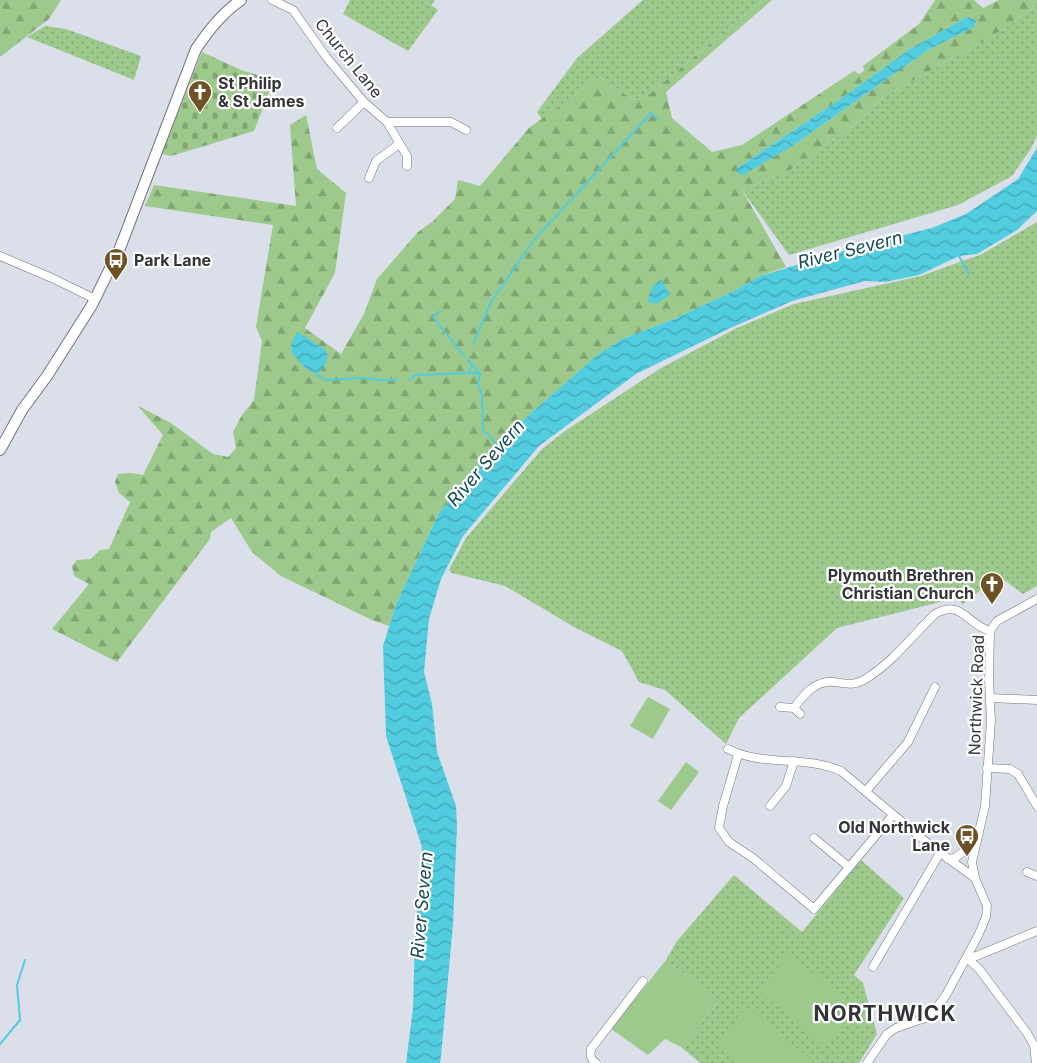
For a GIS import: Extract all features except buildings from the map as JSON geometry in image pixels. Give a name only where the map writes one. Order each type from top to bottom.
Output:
[{"type":"main road","points":[[0,450],[22,410],[47,376],[95,299],[120,248],[196,49],[212,25],[241,0]]},
{"type":"street","name":"Church Lane","points":[[272,0],[293,10],[328,58],[364,102],[387,122],[407,156],[406,166]]},
{"type":"street","points":[[293,10],[294,0]]},
{"type":"street","points":[[337,128],[364,102]]},
{"type":"street","points":[[387,122],[451,122],[466,130]]},
{"type":"street","points":[[369,178],[376,161],[400,144]]},
{"type":"street","points":[[0,256],[95,299]]},
{"type":"street","name":"Northwick Road","points":[[866,1063],[887,1034],[896,1028],[925,1018],[934,1011],[968,959],[986,917],[986,906],[975,878],[972,862],[985,806],[991,722],[989,679],[990,631],[998,621],[1037,599]]},
{"type":"street","points":[[794,708],[802,696],[818,684],[834,682],[855,684],[866,679],[887,663],[934,614],[942,610],[956,609],[976,626],[990,631]]},
{"type":"street","points":[[866,791],[908,742],[935,687]]},
{"type":"street","points":[[991,698],[1037,700]]},
{"type":"street","points":[[780,708],[794,708],[800,714]]},
{"type":"street","points":[[728,749],[753,758],[829,765],[842,771],[940,853],[975,878]]},
{"type":"street","points":[[738,754],[719,828],[729,842],[753,858],[814,909],[893,815]]},
{"type":"street","points":[[770,806],[786,786],[794,761]]},
{"type":"street","points":[[987,768],[1010,769],[1018,774],[1037,806]]},
{"type":"street","points":[[814,838],[849,867]]},
{"type":"street","points":[[948,859],[955,858],[977,841]]},
{"type":"street","points":[[873,968],[940,853]]},
{"type":"street","points":[[1027,872],[1037,876]]},
{"type":"street","points":[[1036,1063],[1034,1046],[1026,1033],[979,969],[968,959],[1037,931]]},
{"type":"street","points":[[596,1063],[592,1061],[591,1049],[644,981]]},
{"type":"green space","points":[[0,0],[61,0],[49,19],[0,57]]},
{"type":"green space","points":[[350,0],[435,0],[431,5],[438,10],[408,51],[343,14]]},
{"type":"green space","points":[[643,0],[763,0],[647,96],[633,100],[600,77],[542,119],[537,112],[577,58]]},
{"type":"green space","points":[[763,0],[772,0],[666,92],[672,118],[712,152],[742,145],[854,71],[859,74],[864,71],[863,66],[919,24],[935,0],[974,0],[983,8],[999,0],[1037,0],[1037,5],[991,37],[883,97],[854,125],[792,169],[742,190],[786,267],[760,276],[736,290],[674,319],[622,339],[596,356],[520,423],[496,445],[439,513],[396,604],[389,626],[372,620],[281,576],[252,552],[231,518],[211,532],[210,539],[117,662],[52,629],[89,584],[74,576],[72,566],[77,560],[91,559],[100,550],[109,549],[130,502],[119,493],[115,482],[118,474],[131,473],[143,475],[163,435],[138,406],[171,423],[213,454],[228,457],[236,448],[233,432],[242,415],[254,400],[262,341],[256,327],[273,225],[145,206],[154,185],[296,206],[290,125],[306,115],[317,169],[346,193],[335,273],[305,328],[341,354],[364,314],[377,279],[418,232],[432,222],[455,199],[458,180],[480,186],[529,128],[600,77],[633,100],[647,96]],"holes":[[[967,17],[974,27],[928,50],[794,145],[737,168],[839,100],[910,49]]]},
{"type":"green space","points":[[1037,5],[1037,136],[1012,176],[958,205],[789,255],[742,190],[792,169],[854,125],[883,97],[991,37]]},
{"type":"green space","points":[[45,26],[66,29],[141,56],[134,80],[27,37]]},
{"type":"green space","points":[[202,52],[241,70],[274,80],[254,131],[171,156],[162,154]]},
{"type":"green space","points":[[1037,222],[1037,586],[1023,594],[999,576],[963,604],[956,598],[837,628],[739,718],[726,744],[665,690],[639,682],[622,651],[574,627],[505,586],[452,573],[449,570],[466,538],[542,449],[565,431],[661,368],[737,328],[794,304],[921,276],[982,254]]},
{"type":"green space","points":[[648,697],[670,709],[653,739],[630,726]]},
{"type":"green space","points":[[686,762],[699,772],[671,810],[658,801]]},
{"type":"green space","points":[[861,860],[904,898],[854,975],[863,983],[877,1034],[859,1063],[700,1063],[681,1047],[719,1001],[666,960],[677,941],[734,875],[802,932]]},
{"type":"green space","points":[[789,953],[855,1008],[825,1045],[759,991]]},
{"type":"green space","points":[[666,960],[719,1001],[681,1047],[665,1039],[648,1055],[611,1029]]},
{"type":"green space","points":[[747,1007],[813,1061],[812,1063],[740,1063],[717,1044]]},
{"type":"water","points":[[967,17],[976,20],[974,27],[928,50],[794,145],[743,175],[737,173],[737,168],[839,100],[910,49]]},
{"type":"water","name":"River Severn","points":[[1037,148],[1037,211],[1017,230],[977,254],[959,256],[919,275],[885,282],[865,281],[792,301],[726,330],[636,374],[539,446],[463,536],[441,579],[429,619],[424,672],[432,704],[437,752],[456,806],[457,825],[453,924],[441,1056],[440,1063],[406,1063],[413,1008],[415,934],[422,847],[386,736],[383,646],[396,604],[439,513],[496,445],[596,356],[622,339],[674,319],[736,290],[760,276],[849,249],[932,228],[966,214],[1018,179]]},
{"type":"water","points":[[661,279],[670,295],[656,304],[648,302],[653,286]]},
{"type":"water","points":[[298,332],[326,350],[328,357],[321,372],[317,373],[308,370],[291,352],[293,339]]},
{"type":"waterway","points":[[473,344],[491,302],[534,240],[651,113],[657,119]]},
{"type":"waterway","points":[[959,256],[969,274]]},
{"type":"waterway","points":[[440,311],[433,317],[465,357]]},
{"type":"waterway","name":"River Severn","points":[[468,360],[480,374],[478,384],[482,395],[483,431],[489,435],[498,447]]},
{"type":"waterway","points":[[409,380],[416,375],[468,373],[473,365]]},
{"type":"waterway","points":[[468,373],[480,374]]},
{"type":"waterway","points":[[316,374],[326,380],[365,378],[397,380]]},
{"type":"waterway","points":[[0,1044],[20,1020],[17,985],[25,960]]},
{"type":"place","name":"St Philip & St James","points":[[200,113]]},
{"type":"place","name":"Park Lane","points":[[116,281]]},
{"type":"place","name":"Plymouth Brethren Christian Church","points":[[992,605]]},
{"type":"place","name":"Old Northwick Lane","points":[[967,857]]},
{"type":"district","name":"NORTHWICK","points":[[885,1014]]}]
